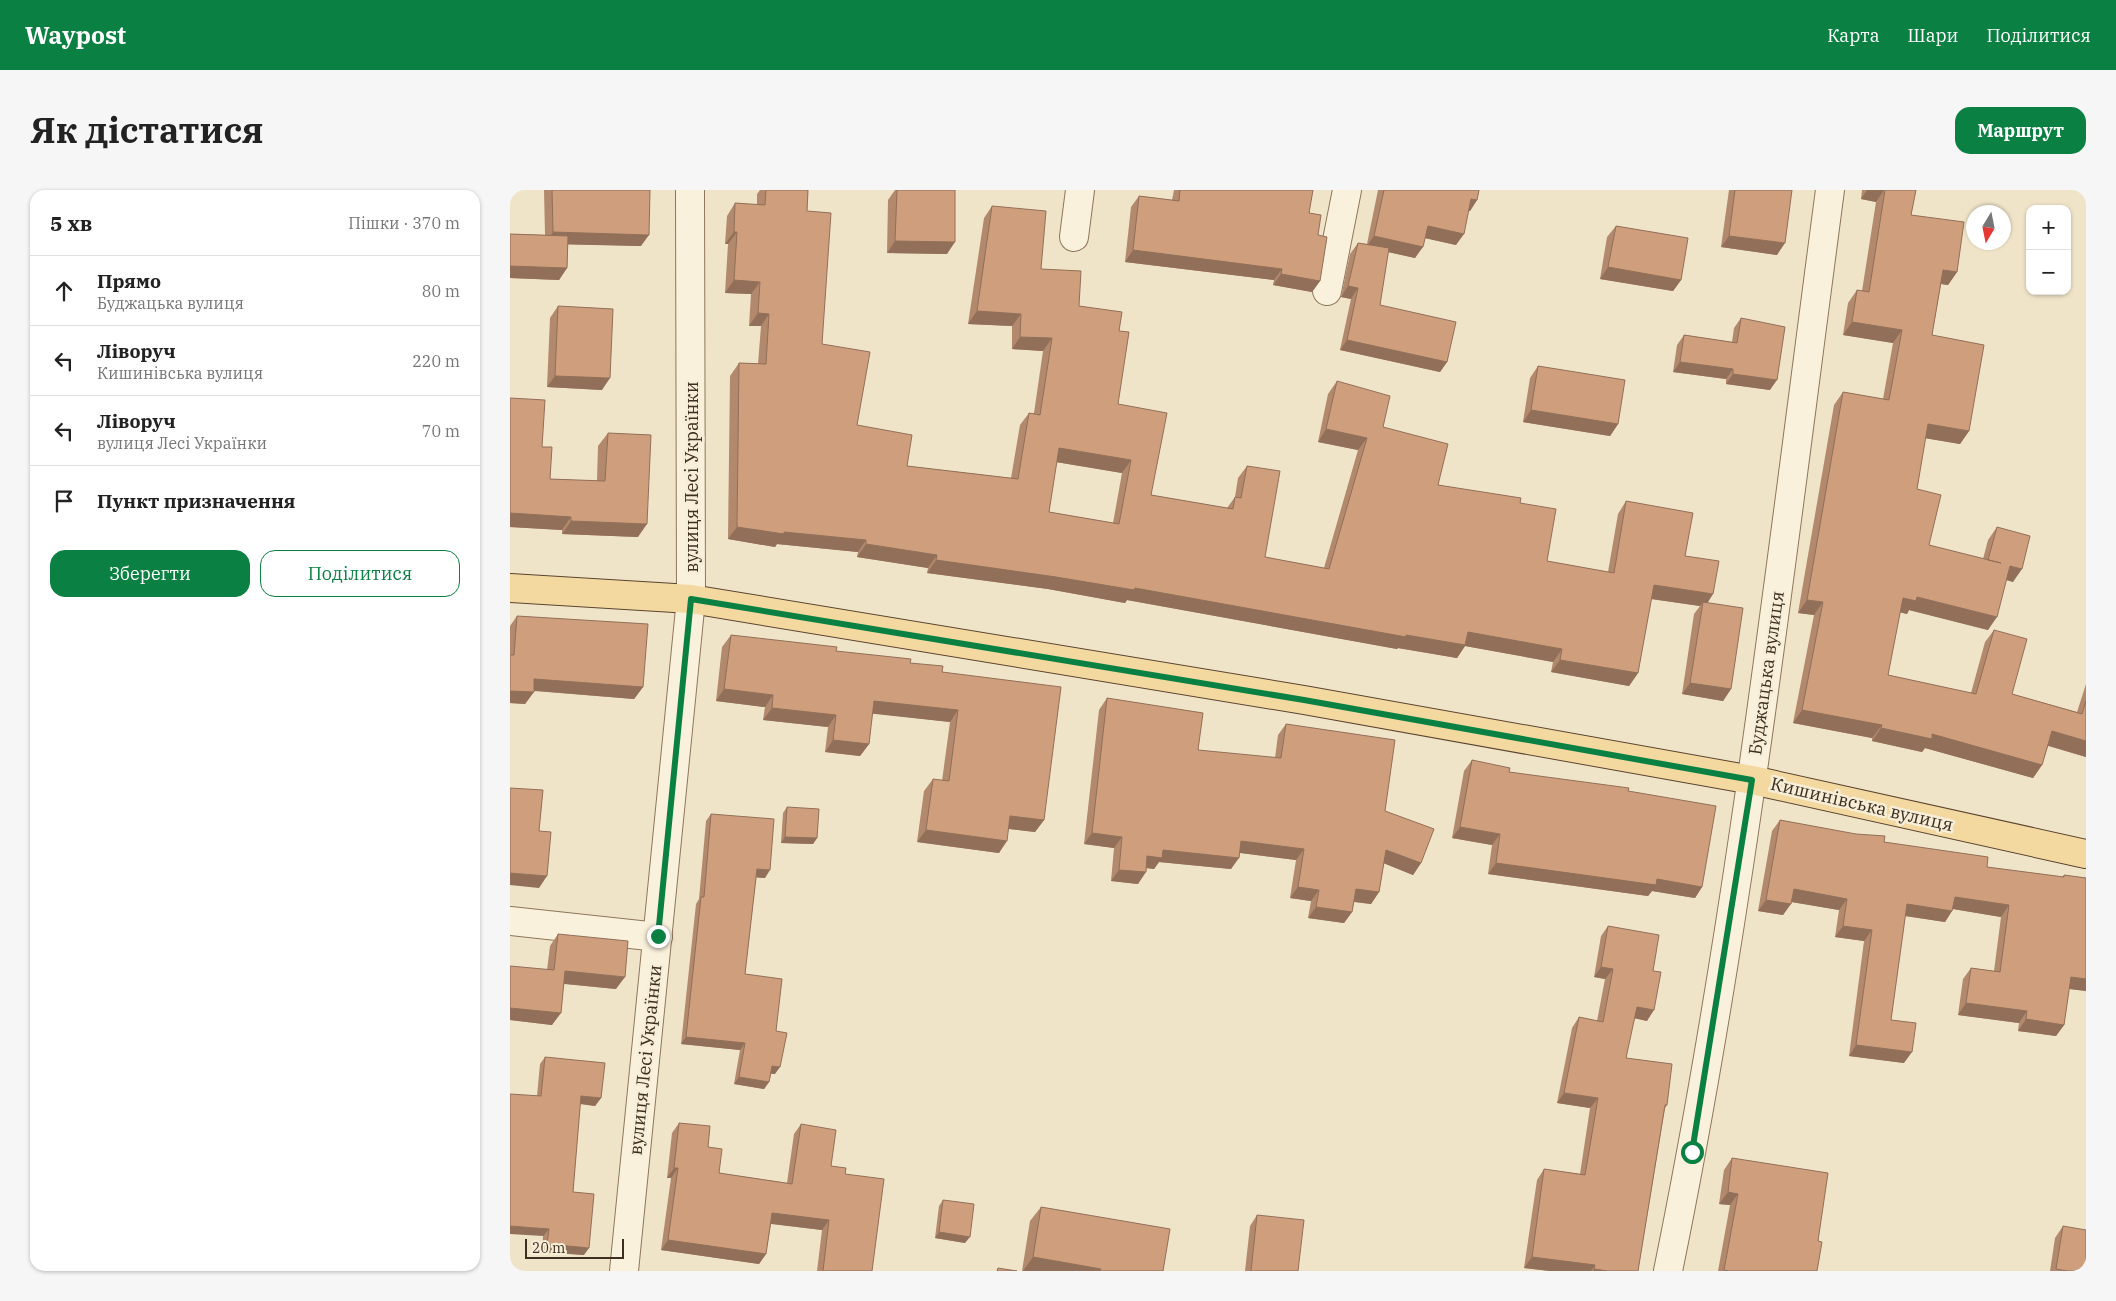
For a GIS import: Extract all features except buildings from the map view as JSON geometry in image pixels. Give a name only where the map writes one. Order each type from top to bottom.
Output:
[{"type":"main road","name":"Кишинівська вулиця","points":[[510,588],[691,599],[1304,700],[1752,780],[2086,854]]},
{"type":"street","name":"вулиця Лесі Українки","points":[[624,1271],[691,599],[690,190]]},
{"type":"street","points":[[1074,238],[1080,190]]},
{"type":"street","points":[[1327,291],[1347,190]]},
{"type":"street","name":"Буджацька вулиця","points":[[1668,1271],[1692,1152],[1752,780],[1830,190]]},
{"type":"street","points":[[510,921],[658,936]]},
{"type":"route","points":[[658,936],[691,599],[1304,700],[1752,780],[1692,1152]]}]
